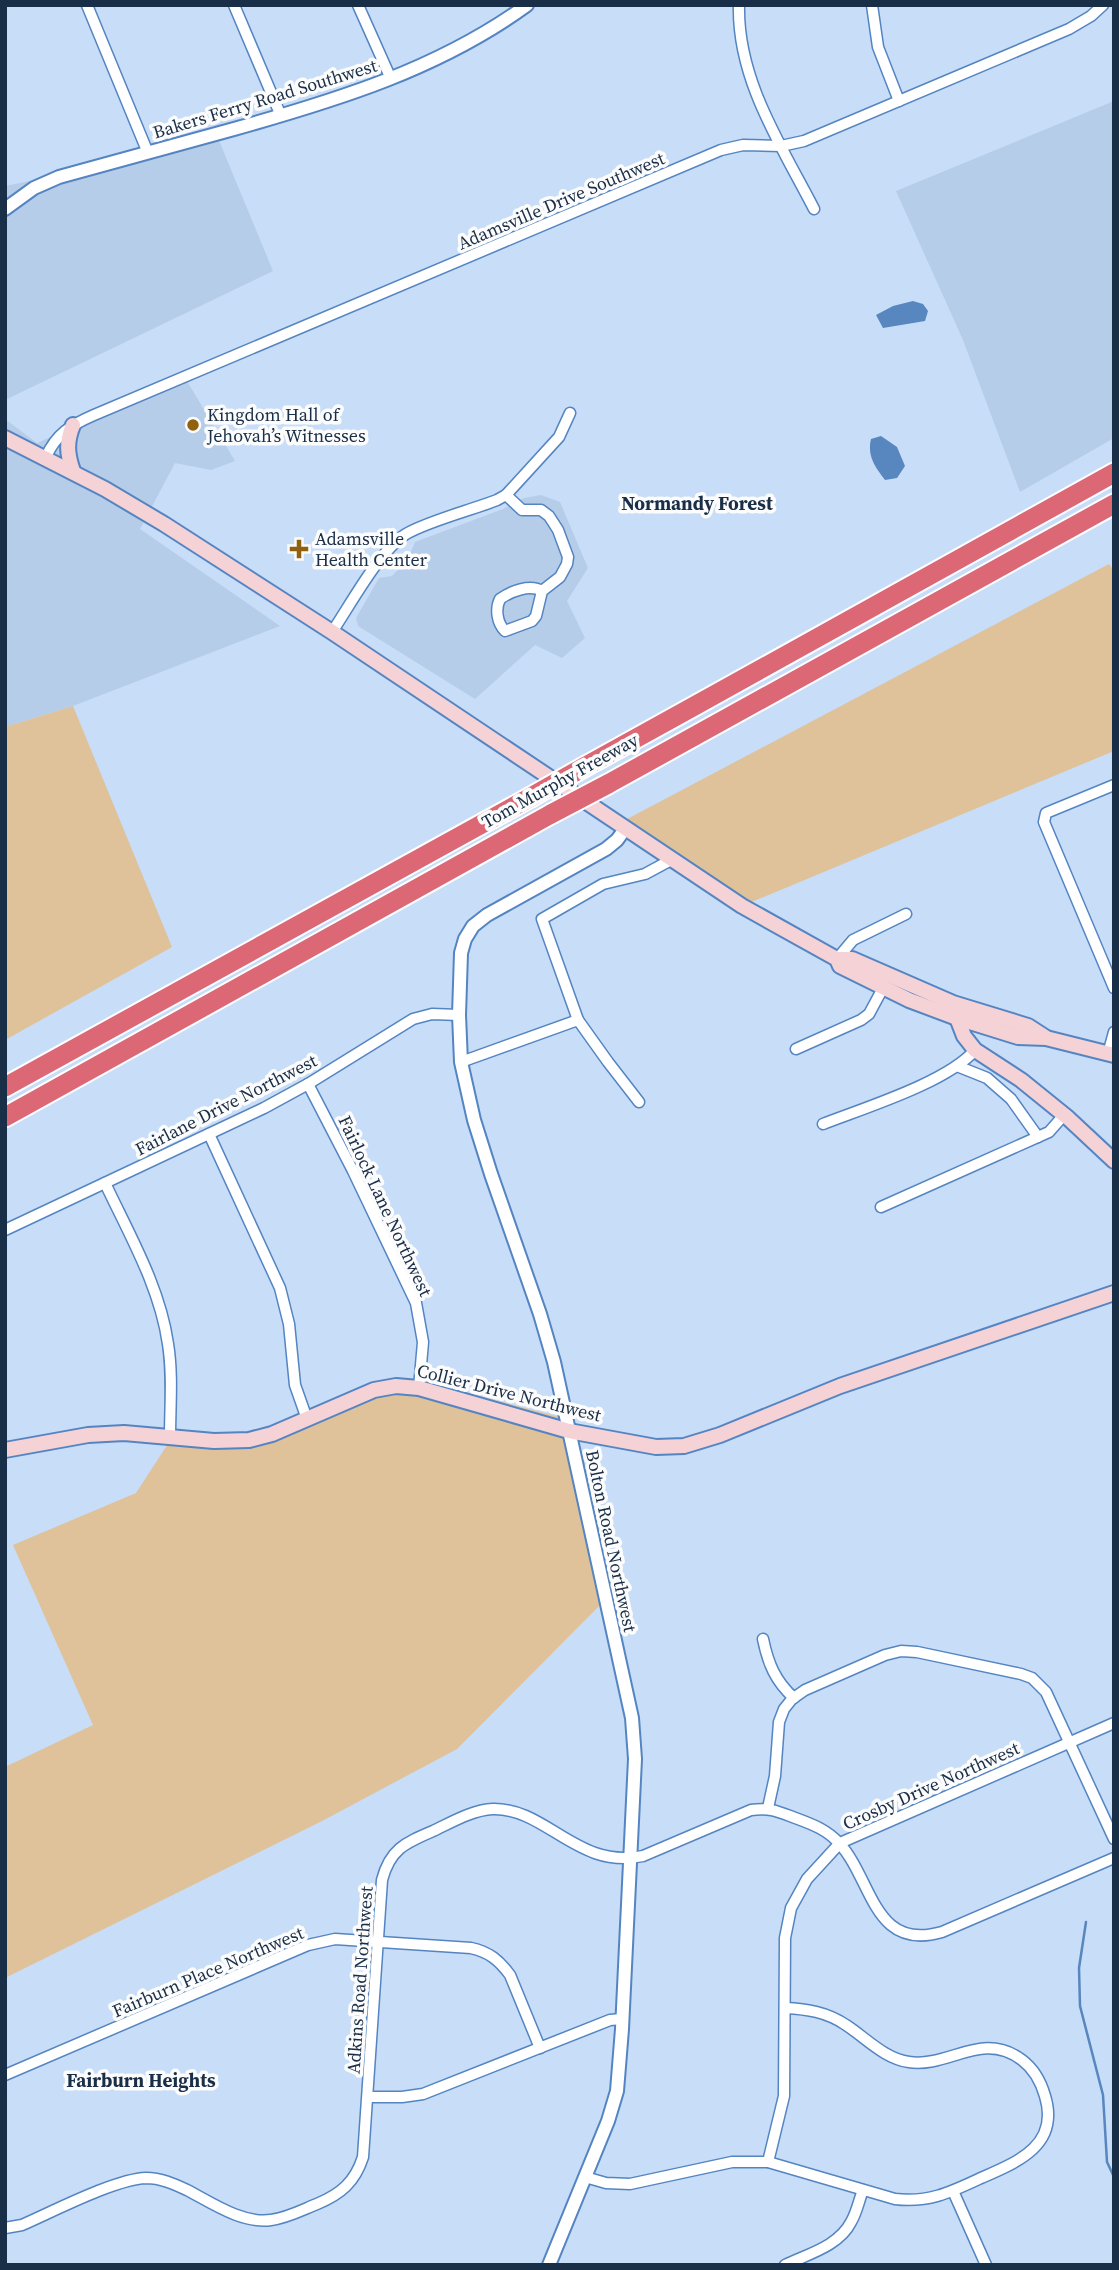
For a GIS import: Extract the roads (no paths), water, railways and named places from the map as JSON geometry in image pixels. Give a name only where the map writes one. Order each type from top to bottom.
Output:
[{"type":"highway","name":"Tom Murphy Freeway","points":[[5,1087],[1114,473]]},
{"type":"highway","name":"Tom Murphy Freeway","points":[[5,1117],[1114,504]]},
{"type":"main road","points":[[73,425],[67,438],[67,456],[73,471]]},
{"type":"main road","points":[[5,438],[73,471],[164,524],[332,632],[741,906],[837,959],[852,959],[953,1003],[1028,1026],[1046,1038]]},
{"type":"main road","points":[[837,959],[840,966],[883,988],[957,1018],[1018,1037],[1046,1038],[1111,1054]]},
{"type":"main road","points":[[957,1018],[964,1036],[975,1050],[1021,1080],[1114,1161]]},
{"type":"main road","name":"Collier Drive Northwest","points":[[5,1450],[88,1435],[124,1433],[214,1441],[249,1440],[272,1434],[374,1390],[396,1386],[419,1388],[569,1431],[656,1447],[684,1446],[720,1435],[840,1386],[1114,1293]]},
{"type":"street","points":[[87,5],[148,153]]},
{"type":"street","points":[[234,5],[281,116]]},
{"type":"street","points":[[358,5],[391,79]]},
{"type":"street","name":"Bakers Ferry Road Southwest","points":[[6,205],[59,177],[281,116],[391,79],[452,52],[497,27],[527,5]]},
{"type":"street","points":[[739,5],[741,37],[753,87],[814,209]]},
{"type":"street","points":[[872,5],[878,47],[899,101]]},
{"type":"street","name":"Adamsville Drive Southwest","points":[[46,457],[57,437],[73,425],[721,150],[743,145],[781,146],[804,141],[1069,29],[1103,5]]},
{"type":"street","points":[[332,632],[375,568],[398,541],[417,529],[506,495],[559,437],[570,413]]},
{"type":"street","points":[[506,495],[522,510],[541,510],[549,516],[558,530],[568,557],[564,571],[542,591],[536,616],[532,621],[505,631],[501,627],[497,604],[500,599],[530,588],[542,591]]},
{"type":"street","points":[[1114,785],[1046,813],[1044,822],[1114,988]]},
{"type":"street","name":"Bolton Road Northwest","points":[[549,2265],[608,2121],[617,2091],[635,1759],[632,1718],[569,1431],[540,1314],[474,1120],[461,1062],[461,953],[473,926],[486,915],[606,849],[625,830]]},
{"type":"street","points":[[639,1102],[578,1020],[541,919],[603,884],[645,874],[671,860]]},
{"type":"street","points":[[837,959],[853,940],[905,914]]},
{"type":"street","points":[[796,1049],[861,1020],[869,1014],[883,988]]},
{"type":"street","name":"Fairlane Drive Northwest","points":[[5,1230],[308,1084],[413,1019],[432,1014],[459,1015]]},
{"type":"street","points":[[461,1062],[578,1020]]},
{"type":"street","points":[[1111,1054],[1114,1032]]},
{"type":"street","points":[[823,1125],[908,1091],[957,1066],[975,1050]]},
{"type":"street","points":[[957,1066],[987,1078],[1011,1099],[1038,1137]]},
{"type":"street","name":"Fairlock Lane Northwest","points":[[308,1084],[354,1171],[416,1303],[423,1342],[419,1388]]},
{"type":"street","points":[[881,1208],[1049,1132],[1064,1115]]},
{"type":"street","points":[[209,1134],[281,1288],[289,1324],[295,1385],[307,1419]]},
{"type":"street","points":[[105,1183],[149,1277],[163,1318],[171,1370],[170,1437]]},
{"type":"street","points":[[763,1639],[775,1676],[782,1688],[793,1698]]},
{"type":"street","points":[[1114,1839],[1046,1692],[1032,1678],[1021,1674],[901,1651],[885,1655],[805,1690],[793,1698],[779,1722],[775,1776],[768,1808],[822,1828],[840,1843],[856,1865],[882,1918],[899,1931],[920,1936],[942,1932],[1114,1858]]},
{"type":"street","name":"Crosby Drive Northwest","points":[[768,2162],[784,2096],[785,1938],[791,1908],[807,1879],[840,1843],[1114,1723]]},
{"type":"street","name":"Adkins Road Northwest","points":[[5,2228],[22,2225],[121,2183],[144,2178],[172,2183],[242,2217],[270,2220],[289,2216],[331,2198],[351,2182],[363,2157],[382,1880],[392,1856],[410,1840],[474,1813],[494,1809],[516,1812],[530,1818],[583,1849],[602,1855],[630,1858],[643,1856],[751,1810],[768,1808]]},
{"type":"street","name":"Fairburn Place Northwest","points":[[5,2075],[308,1945],[335,1939],[471,1948],[492,1955],[510,1975],[540,2048]]},
{"type":"street","points":[[585,2178],[606,2183],[629,2184],[732,2161],[768,2162],[895,2199],[911,2201],[932,2199],[1020,2161],[1039,2142],[1046,2126],[1048,2106],[1041,2083],[1030,2067],[1010,2053],[989,2048],[971,2050],[927,2063],[905,2062],[886,2054],[830,2016],[808,2009],[785,2008]]},
{"type":"street","points":[[368,2096],[402,2098],[423,2094],[610,2020],[622,2019]]},
{"type":"street","points":[[785,2265],[830,2244],[842,2235],[851,2223],[863,2190]]},
{"type":"street","points":[[953,2191],[986,2265]]},
{"type":"water","points":[[913,301],[923,304],[928,311],[925,321],[883,328],[876,315],[893,306]]},
{"type":"water","points":[[881,436],[897,447],[905,466],[897,478],[885,480],[873,461],[871,439]]},
{"type":"waterway","points":[[1086,1922],[1079,1968],[1080,2006],[1103,2095],[1107,2162],[1114,2177]]},
{"type":"place","name":"Kingdom Hall of Jehovah’s Witnesses","points":[[193,425]]},
{"type":"place","name":"Adamsville Health Center","points":[[299,549]]},
{"type":"district","name":"Normandy Forest","points":[[697,503]]},
{"type":"district","name":"Fairburn Heights","points":[[141,2080]]}]
